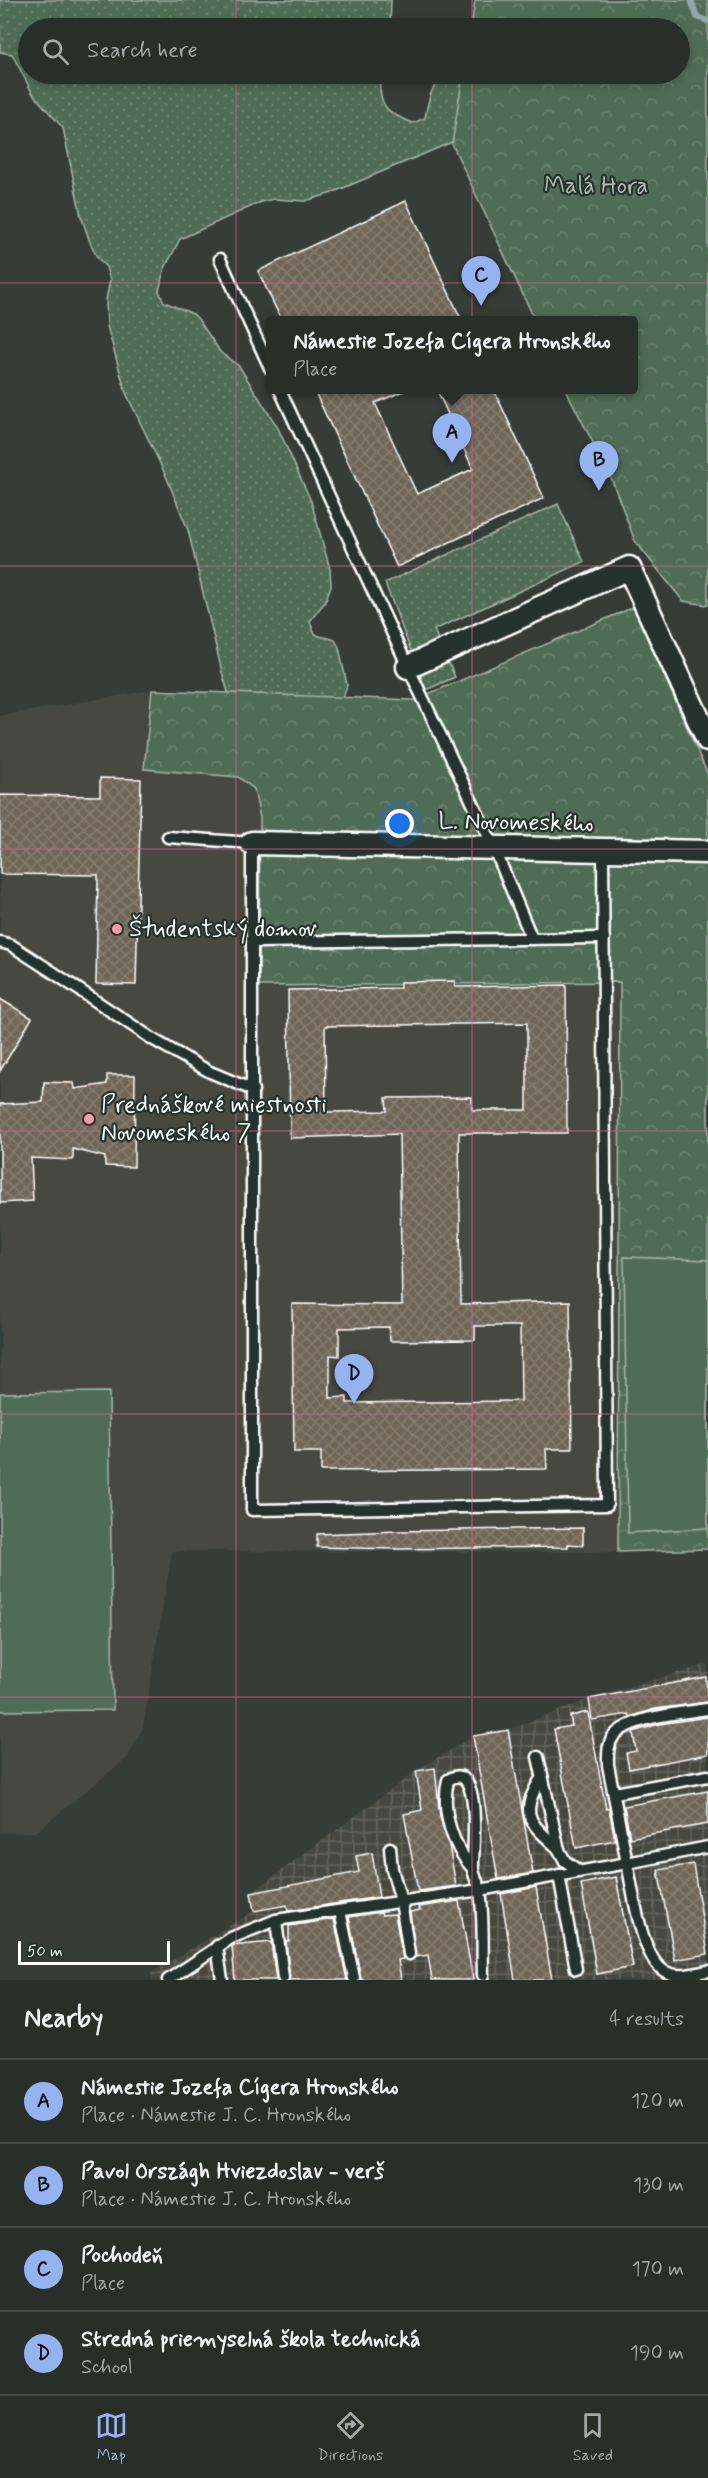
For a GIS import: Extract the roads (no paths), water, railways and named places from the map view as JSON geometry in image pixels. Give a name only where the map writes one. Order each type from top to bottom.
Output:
[{"type":"street","points":[[408,667],[629,568],[708,740]]},
{"type":"street","name":"L. Novomeského","points":[[252,843],[495,850],[708,852]]},
{"type":"lane","points":[[220,259],[266,359]]},
{"type":"lane","points":[[282,394],[495,850],[532,939]]},
{"type":"lane","points":[[168,837],[252,843],[252,1510],[607,1505],[603,852]]},
{"type":"lane","points":[[252,942],[604,938]]},
{"type":"lane","points":[[0,942],[11,945],[154,1040],[210,1072],[253,1090]]},
{"type":"lane","points":[[708,1709],[648,1719],[624,1727],[612,1738],[608,1749],[608,1765],[627,1863],[651,1957],[659,1968],[678,1976],[708,1971]]},
{"type":"lane","points":[[538,1757],[559,1850],[565,1861],[579,1871]]},
{"type":"lane","points":[[473,1869],[476,1836],[470,1791],[466,1781],[455,1775],[448,1780],[446,1789],[451,1832],[459,1850],[473,1869],[480,1890],[483,1975]]},
{"type":"lane","points":[[615,1793],[708,1776]]},
{"type":"lane","points":[[542,1777],[529,1803],[529,1814],[533,1824],[559,1850]]},
{"type":"lane","points":[[390,1848],[409,1954]]},
{"type":"lane","points":[[168,1980],[217,1946],[251,1929],[276,1920],[480,1890],[708,1850]]},
{"type":"lane","points":[[558,1875],[576,1970]]},
{"type":"lane","points":[[340,1911],[354,1978]]},
{"type":"lane","points":[[276,1920],[283,1978]]},
{"type":"lane","points":[[217,1946],[222,1980]]},
{"type":"waterway","points":[[691,0],[697,17],[708,21]]},
{"type":"place","name":"Pochodeň","points":[[481,306]]},
{"type":"place","name":"Námestie Jozefa Cígera Hronského","points":[[452,463]]},
{"type":"place","name":"Pavol Országh Hviezdoslav - verš","points":[[599,491]]},
{"type":"place","name":"Študentský domov","points":[[117,929]]},
{"type":"place","name":"Prednáškové miestnosti Novomeského 7","points":[[89,1119]]},
{"type":"place","name":"Stredná priemyselná škola technická","points":[[354,1404]]},
{"type":"park label","name":"Malá Hora","points":[[596,186]]}]
